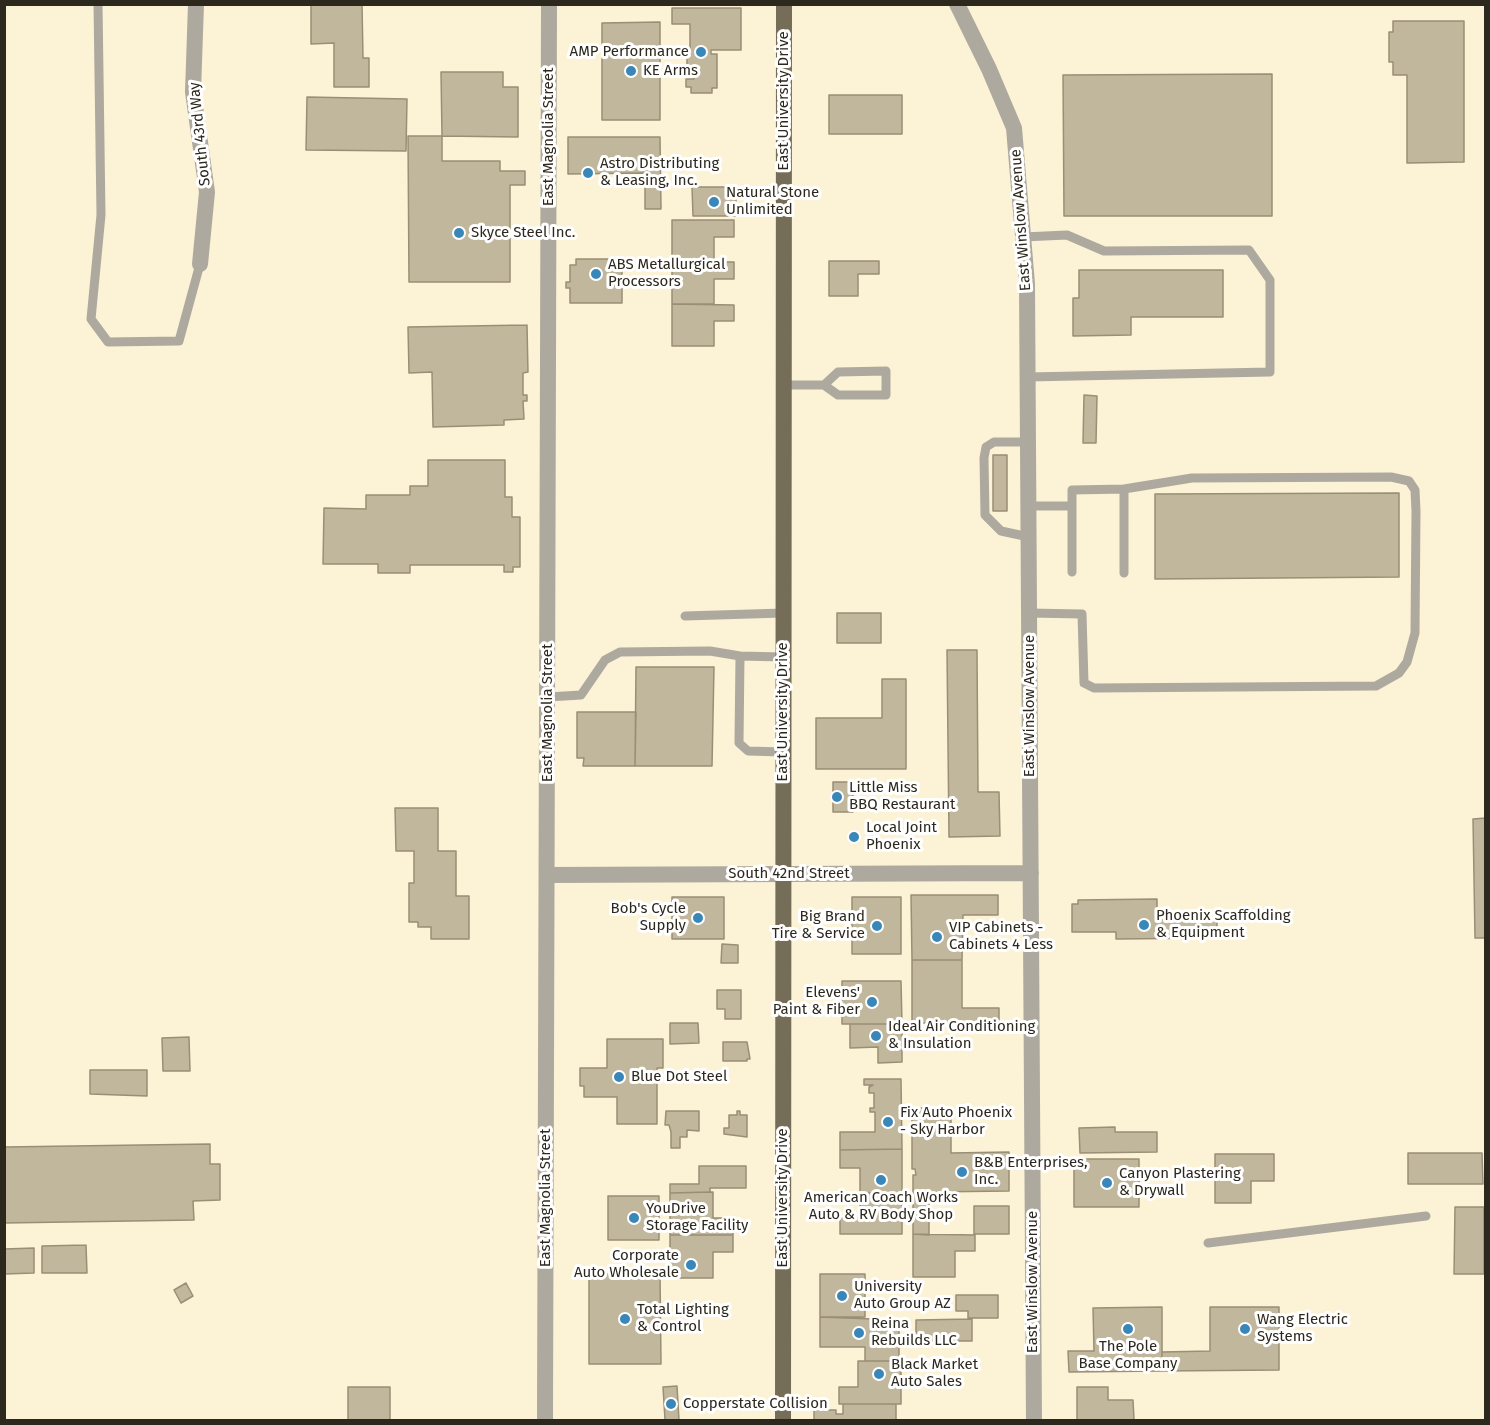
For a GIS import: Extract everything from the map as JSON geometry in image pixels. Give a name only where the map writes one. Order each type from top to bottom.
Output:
[{"type":"main road","name":"East University Drive","points":[[783,1420],[784,4]]},
{"type":"street","name":"South 43rd Way","points":[[196,4],[193,92],[207,192],[200,264]]},
{"type":"street","name":"East Magnolia Street","points":[[545,1420],[549,4]]},
{"type":"street","name":"East Winslow Avenue","points":[[957,4],[989,69],[1014,128],[1027,284],[1034,1420]]},
{"type":"street","name":"South 42nd Street","points":[[547,875],[1031,873]]},
{"type":"lane","points":[[98,4],[100,215],[91,319],[108,342],[179,341],[200,264]]},
{"type":"lane","points":[[1023,237],[1068,235],[1104,251],[1250,250],[1269,280],[1270,372],[1028,378]]},
{"type":"lane","points":[[784,385],[824,385],[838,395],[886,395],[886,371],[837,372],[824,385]]},
{"type":"lane","points":[[1028,442],[994,442],[986,447],[984,458],[985,515],[1001,531],[1029,537]]},
{"type":"lane","points":[[1029,613],[1082,614],[1084,683],[1094,688],[1376,686],[1387,682],[1407,663],[1415,633],[1416,511],[1414,490],[1409,482],[1391,477],[1192,478],[1124,489],[1072,490],[1072,572]]},
{"type":"lane","points":[[1124,489],[1125,573]]},
{"type":"lane","points":[[1029,506],[1072,506]]},
{"type":"lane","points":[[685,616],[783,613]]},
{"type":"lane","points":[[548,697],[581,695],[605,660],[620,652],[710,651],[740,656],[783,657]]},
{"type":"lane","points":[[740,656],[741,747],[748,751],[783,752]]},
{"type":"lane","points":[[1208,1243],[1426,1216]]},
{"type":"building","points":[[311,4],[362,4],[363,58],[369,58],[369,87],[334,87],[334,43],[311,44]]},
{"type":"building","name":"AMP Performance","points":[[672,8],[741,8],[741,50],[711,50],[711,54],[717,54],[717,88],[712,88],[712,93],[691,93],[691,87],[686,87],[686,79],[694,79],[694,73],[687,73],[687,55],[690,55],[690,24],[672,24]]},
{"type":"building","points":[[1393,21],[1464,21],[1464,162],[1407,163],[1407,75],[1393,75],[1393,62],[1389,62],[1389,32],[1393,32]]},
{"type":"building","name":"KE Arms","points":[[660,22],[660,120],[602,120],[602,23]]},
{"type":"building","points":[[441,72],[503,72],[503,87],[518,87],[518,137],[442,136]]},
{"type":"building","points":[[1272,74],[1272,216],[1064,216],[1063,75]]},
{"type":"building","points":[[829,95],[902,95],[902,134],[829,134]]},
{"type":"building","points":[[307,97],[407,99],[406,151],[306,150]]},
{"type":"building","name":"Skyce Steel Inc.","points":[[408,136],[442,136],[442,161],[500,161],[500,171],[525,171],[525,185],[510,185],[510,282],[409,282]]},
{"type":"building","name":"Astro Distributing & Leasing, Inc.","points":[[568,137],[660,137],[661,209],[645,209],[645,173],[568,174]]},
{"type":"building","name":"Natural Stone Unlimited","points":[[692,187],[736,187],[736,216],[693,216]]},
{"type":"building","points":[[672,220],[734,220],[734,237],[714,237],[714,262],[672,262]]},
{"type":"building","name":"ABS Metallurgical Processors","points":[[576,259],[610,259],[610,265],[622,265],[622,303],[570,303],[570,288],[566,288],[566,282],[570,282],[570,265],[576,265]]},
{"type":"building","points":[[829,261],[879,261],[879,274],[858,274],[858,296],[829,296]]},
{"type":"building","points":[[672,262],[734,262],[734,279],[714,279],[714,304],[672,304]]},
{"type":"building","points":[[1079,270],[1223,270],[1223,317],[1131,317],[1131,335],[1073,336],[1073,298],[1079,298]]},
{"type":"building","points":[[672,304],[734,305],[734,321],[714,321],[714,346],[672,346]]},
{"type":"building","points":[[527,325],[528,372],[523,373],[523,395],[527,395],[527,401],[523,401],[524,419],[504,420],[504,425],[433,427],[432,372],[409,373],[408,327]]},
{"type":"building","points":[[1084,395],[1097,396],[1096,443],[1083,443]]},
{"type":"building","points":[[993,455],[1007,455],[1007,511],[993,511]]},
{"type":"building","points":[[428,460],[505,460],[505,497],[512,497],[512,517],[520,517],[520,567],[513,567],[513,572],[504,572],[504,565],[410,565],[410,573],[378,573],[378,564],[323,564],[324,508],[366,509],[366,495],[410,495],[410,486],[428,486]]},
{"type":"building","points":[[1399,493],[1399,577],[1155,579],[1155,494]]},
{"type":"building","points":[[837,613],[881,613],[881,643],[837,643]]},
{"type":"building","points":[[947,650],[977,650],[978,792],[999,792],[1000,836],[949,837]]},
{"type":"building","points":[[636,667],[714,667],[712,766],[635,766]]},
{"type":"building","points":[[882,679],[906,679],[906,769],[816,769],[816,718],[882,718]]},
{"type":"building","points":[[577,712],[636,712],[635,766],[583,766],[584,758],[577,758]]},
{"type":"building","points":[[833,782],[853,782],[853,812],[833,812]]},
{"type":"building","points":[[395,808],[438,808],[438,851],[456,851],[456,896],[469,896],[469,939],[431,939],[431,927],[418,927],[418,922],[409,922],[409,883],[414,883],[414,851],[396,851]]},
{"type":"building","points":[[1486,818],[1486,938],[1475,938],[1473,819]]},
{"type":"building","name":"VIP Cabinets - Cabinets 4 Less","points":[[911,895],[998,895],[998,915],[963,915],[962,960],[912,960]]},
{"type":"building","name":"Bob's Cycle Supply","points":[[672,897],[724,897],[724,939],[672,939]]},
{"type":"building","name":"Big Brand Tire & Service","points":[[852,897],[901,897],[901,954],[852,954]]},
{"type":"building","name":"Phoenix Scaffolding & Equipment","points":[[1157,899],[1157,918],[1217,918],[1217,938],[1116,939],[1116,932],[1072,932],[1072,904],[1078,904],[1078,900]]},
{"type":"building","points":[[722,944],[738,945],[738,963],[721,963]]},
{"type":"building","points":[[912,960],[962,960],[962,1008],[999,1008],[999,1023],[912,1023]]},
{"type":"building","name":"Elevens' Paint & Fiber","points":[[842,981],[901,981],[902,1024],[842,1024]]},
{"type":"building","points":[[717,990],[741,990],[741,1019],[725,1019],[725,1009],[717,1009]]},
{"type":"building","points":[[670,1023],[698,1023],[699,1043],[670,1044]]},
{"type":"building","name":"Ideal Air Conditioning & Insulation","points":[[850,1024],[902,1024],[902,1062],[878,1063],[878,1047],[850,1048]]},
{"type":"building","points":[[189,1037],[190,1071],[163,1071],[162,1038]]},
{"type":"building","name":"Blue Dot Steel","points":[[607,1039],[663,1039],[663,1068],[657,1068],[657,1124],[617,1124],[617,1097],[584,1097],[584,1086],[580,1086],[580,1068],[607,1068]]},
{"type":"building","points":[[723,1042],[747,1042],[750,1059],[723,1061]]},
{"type":"building","points":[[90,1070],[147,1070],[147,1096],[90,1094]]},
{"type":"building","name":"Fix Auto Phoenix - Sky Harbor","points":[[864,1079],[901,1079],[902,1149],[840,1150],[840,1132],[875,1132],[875,1112],[870,1112],[870,1108],[874,1108],[874,1093],[869,1093],[869,1087],[873,1085],[864,1085]]},
{"type":"building","name":"B&B Enterprises, Inc.","points":[[912,1108],[951,1108],[951,1153],[1009,1152],[1009,1191],[929,1192],[929,1235],[913,1234],[913,1175],[916,1175],[915,1169],[912,1169]]},
{"type":"building","points":[[666,1111],[699,1111],[699,1131],[687,1130],[687,1137],[680,1137],[680,1148],[671,1148],[671,1132],[669,1125],[665,1125]]},
{"type":"building","points":[[737,1111],[740,1111],[740,1115],[747,1115],[747,1137],[724,1134],[724,1128],[729,1128],[729,1115],[737,1115]]},
{"type":"building","points":[[1115,1127],[1115,1132],[1157,1132],[1157,1152],[1080,1153],[1079,1128]]},
{"type":"building","points":[[210,1144],[210,1164],[220,1164],[220,1200],[193,1201],[194,1220],[4,1223],[4,1147]]},
{"type":"building","name":"American Coach Works Auto & RV Body Shop","points":[[902,1149],[902,1193],[860,1193],[860,1168],[840,1168],[840,1150]]},
{"type":"building","points":[[1408,1153],[1482,1153],[1483,1184],[1408,1184]]},
{"type":"building","points":[[1215,1154],[1274,1154],[1274,1181],[1251,1181],[1251,1203],[1215,1203]]},
{"type":"building","name":"Canyon Plastering & Drywall","points":[[1074,1159],[1139,1159],[1139,1207],[1074,1207]]},
{"type":"building","points":[[699,1166],[746,1166],[746,1188],[710,1188],[710,1192],[670,1193],[670,1184],[699,1184]]},
{"type":"building","points":[[713,1192],[713,1218],[733,1218],[733,1235],[670,1235],[670,1193]]},
{"type":"building","points":[[860,1193],[902,1193],[902,1234],[840,1234],[840,1218],[860,1218]]},
{"type":"building","name":"YouDrive Storage Facility","points":[[608,1196],[659,1196],[659,1240],[608,1240]]},
{"type":"building","points":[[974,1206],[1009,1206],[1009,1234],[974,1234]]},
{"type":"building","points":[[1455,1207],[1484,1207],[1484,1274],[1454,1274]]},
{"type":"building","points":[[913,1234],[975,1235],[975,1251],[955,1251],[955,1277],[913,1277]]},
{"type":"building","name":"Corporate Auto Wholesale","points":[[670,1235],[733,1235],[733,1252],[713,1252],[713,1278],[670,1278]]},
{"type":"building","points":[[86,1245],[87,1273],[42,1273],[42,1246]]},
{"type":"building","points":[[34,1248],[34,1273],[4,1274],[4,1249]]},
{"type":"building","name":"Total Lighting & Control","points":[[589,1274],[660,1274],[661,1364],[589,1364]]},
{"type":"building","name":"University Auto Group AZ","points":[[820,1274],[865,1274],[865,1317],[820,1317]]},
{"type":"building","points":[[186,1283],[193,1296],[181,1303],[174,1290]]},
{"type":"building","points":[[956,1295],[998,1295],[998,1318],[968,1318],[968,1311],[956,1311]]},
{"type":"building","name":"The Pole Base Company","points":[[1162,1307],[1162,1371],[1069,1372],[1068,1351],[1094,1351],[1093,1308]]},
{"type":"building","name":"Wang Electric Systems","points":[[1210,1307],[1279,1307],[1279,1370],[1162,1371],[1162,1352],[1210,1351]]},
{"type":"building","name":"Reina Rebuilds LLC","points":[[820,1317],[899,1320],[899,1361],[865,1361],[865,1347],[820,1347]]},
{"type":"building","points":[[972,1319],[972,1341],[916,1341],[916,1320]]},
{"type":"building","name":"Black Market Auto Sales","points":[[858,1361],[901,1361],[901,1404],[839,1404],[839,1387],[858,1387]]},
{"type":"building","name":"Copperstate Collision","points":[[677,1386],[679,1420],[665,1420],[663,1387]]},
{"type":"building","points":[[348,1387],[390,1387],[390,1420],[348,1420]]},
{"type":"building","points":[[1077,1387],[1108,1387],[1108,1400],[1133,1400],[1134,1420],[1077,1420]]},
{"type":"building","points":[[843,1404],[896,1404],[896,1420],[814,1420],[814,1410],[836,1410],[836,1414],[843,1414]]},
{"type":"place","name":"AMP Performance","points":[[701,52]]},
{"type":"place","name":"KE Arms","points":[[631,71]]},
{"type":"place","name":"Astro Distributing & Leasing, Inc.","points":[[588,173]]},
{"type":"place","name":"Natural Stone Unlimited","points":[[714,202]]},
{"type":"place","name":"Skyce Steel Inc.","points":[[459,233]]},
{"type":"place","name":"ABS Metallurgical Processors","points":[[596,274]]},
{"type":"place","name":"Little Miss BBQ Restaurant","points":[[837,797]]},
{"type":"place","name":"Local Joint Phoenix","points":[[854,837]]},
{"type":"place","name":"Bob's Cycle Supply","points":[[698,918]]},
{"type":"place","name":"Phoenix Scaffolding & Equipment","points":[[1144,925]]},
{"type":"place","name":"Big Brand Tire & Service","points":[[877,926]]},
{"type":"place","name":"VIP Cabinets - Cabinets 4 Less","points":[[937,937]]},
{"type":"place","name":"Elevens' Paint & Fiber","points":[[872,1002]]},
{"type":"place","name":"Ideal Air Conditioning & Insulation","points":[[876,1036]]},
{"type":"place","name":"Blue Dot Steel","points":[[619,1077]]},
{"type":"place","name":"Fix Auto Phoenix - Sky Harbor","points":[[888,1122]]},
{"type":"place","name":"B&B Enterprises, Inc.","points":[[962,1172]]},
{"type":"place","name":"American Coach Works Auto & RV Body Shop","points":[[881,1180]]},
{"type":"place","name":"Canyon Plastering & Drywall","points":[[1107,1183]]},
{"type":"place","name":"YouDrive Storage Facility","points":[[634,1218]]},
{"type":"place","name":"Corporate Auto Wholesale","points":[[691,1265]]},
{"type":"place","name":"University Auto Group AZ","points":[[842,1296]]},
{"type":"place","name":"Total Lighting & Control","points":[[625,1319]]},
{"type":"place","name":"The Pole Base Company","points":[[1128,1329]]},
{"type":"place","name":"Wang Electric Systems","points":[[1245,1329]]},
{"type":"place","name":"Reina Rebuilds LLC","points":[[859,1333]]},
{"type":"place","name":"Black Market Auto Sales","points":[[879,1374]]},
{"type":"place","name":"Copperstate Collision","points":[[671,1404]]}]
